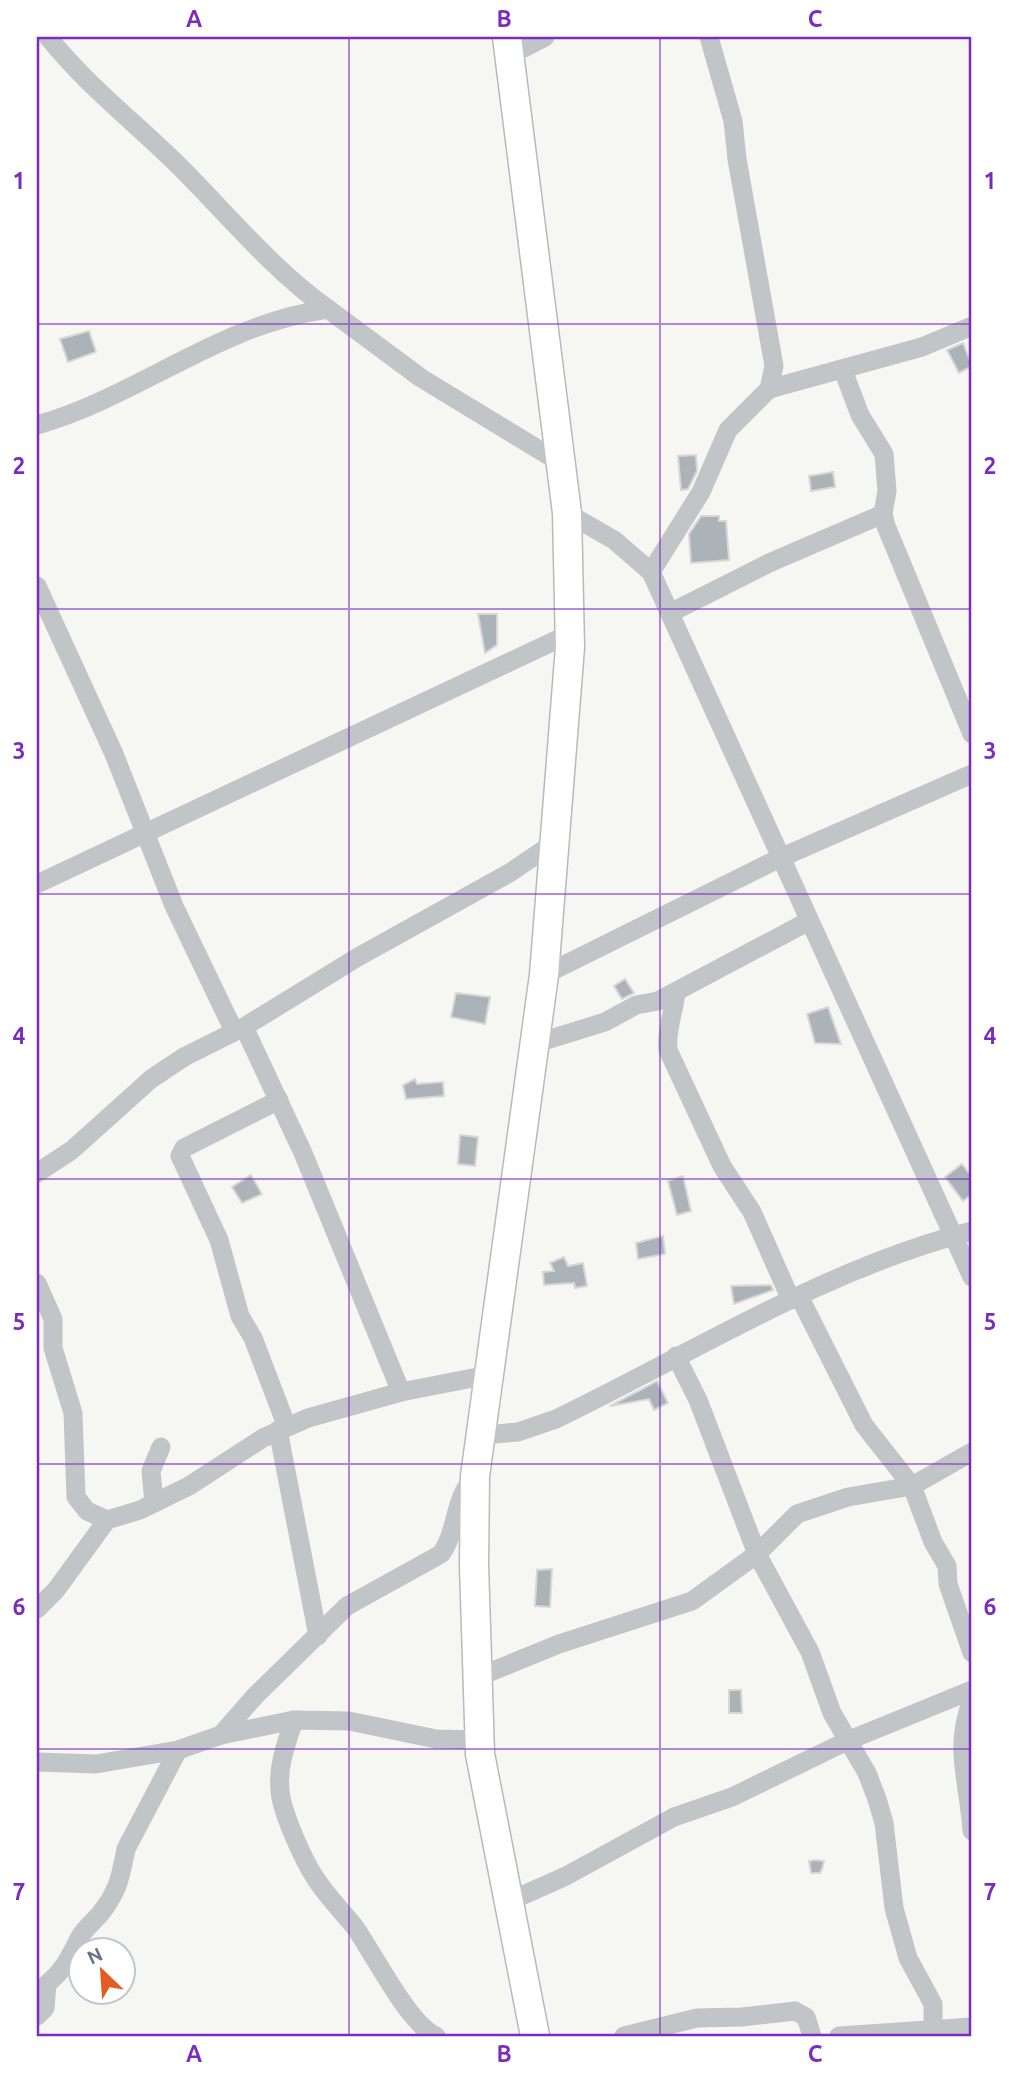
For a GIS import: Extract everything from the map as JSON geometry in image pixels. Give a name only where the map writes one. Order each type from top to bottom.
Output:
[{"type":"main road","points":[[508,46],[567,513],[569,634],[544,975],[475,1476],[474,1565],[479,1740],[535,2036]]},
{"type":"street","points":[[48,37],[92,88],[184,170],[246,239],[304,291],[421,378],[559,462]]},
{"type":"street","points":[[508,46],[545,37]]},
{"type":"street","points":[[709,37],[733,121],[763,311],[773,353],[769,389]]},
{"type":"street","points":[[37,425],[85,408],[189,354],[257,326],[294,314],[328,309]]},
{"type":"street","points":[[651,572],[701,492],[727,430],[769,389],[922,347],[972,326]]},
{"type":"street","points":[[843,370],[860,415],[884,454],[887,491],[883,514],[972,734]]},
{"type":"street","points":[[567,513],[614,540],[651,572],[972,1278]]},
{"type":"street","points":[[670,613],[769,563],[883,514]]},
{"type":"street","points":[[37,586],[148,834],[179,917],[279,1100],[401,1392]]},
{"type":"street","points":[[37,884],[569,634]]},
{"type":"street","points":[[544,975],[780,858],[972,774]]},
{"type":"street","points":[[37,1173],[72,1150],[151,1079],[358,957],[511,872],[555,842]]},
{"type":"street","points":[[534,1044],[605,1022],[636,1005],[658,1001],[809,921]]},
{"type":"street","points":[[676,992],[674,1014],[666,1035],[668,1050],[722,1166],[752,1212],[864,1425],[912,1486],[933,1542],[947,1566],[948,1584],[972,1653]]},
{"type":"street","points":[[279,1100],[184,1148],[180,1156],[219,1240],[240,1315],[253,1338],[282,1429],[318,1636]]},
{"type":"street","points":[[482,1435],[518,1432],[556,1419],[795,1298],[895,1255],[972,1231]]},
{"type":"street","points":[[37,1283],[53,1319],[53,1348],[73,1413],[76,1497],[87,1511],[107,1520],[126,1516],[189,1486],[282,1429],[401,1392],[488,1376]]},
{"type":"street","points":[[676,1356],[698,1400],[757,1554],[810,1653],[832,1713],[867,1773],[877,1799],[884,1823],[894,1908],[908,1958],[933,2004],[933,2029]]},
{"type":"street","points":[[154,1503],[151,1471],[161,1447]]},
{"type":"street","points":[[478,1677],[559,1644],[677,1608],[708,1591],[757,1554],[797,1514],[839,1500],[912,1486],[972,1452]]},
{"type":"street","points":[[221,1735],[256,1696],[347,1606],[441,1554],[448,1544],[464,1488],[475,1476]]},
{"type":"street","points":[[37,1609],[56,1590],[107,1520]]},
{"type":"street","points":[[510,1901],[566,1876],[674,1817],[732,1797],[847,1741],[972,1690]]},
{"type":"street","points":[[972,1700],[961,1732],[972,1831]]},
{"type":"street","points":[[294,1720],[281,1759],[279,1783],[282,1802],[314,1877],[356,1929],[400,1997],[428,2033],[436,2036]]},
{"type":"street","points":[[37,1762],[96,1764],[178,1750],[221,1735],[294,1720],[349,1721],[436,1739],[479,1740]]},
{"type":"street","points":[[37,2016],[45,2008],[47,1984],[67,1966],[82,1934],[100,1914],[118,1885],[125,1865],[126,1849],[178,1750]]},
{"type":"street","points":[[624,2036],[697,2018],[742,2017],[785,2011],[802,2012],[813,2036]]},
{"type":"street","points":[[839,2036],[972,2027]]},
{"type":"building","points":[[89,331],[96,352],[68,362],[60,339]]},
{"type":"building","points":[[963,343],[972,366],[959,373],[947,350]]},
{"type":"building","points":[[696,455],[697,471],[688,489],[681,490],[678,456]]},
{"type":"building","points":[[833,472],[835,487],[811,491],[809,476]]},
{"type":"building","points":[[701,516],[719,516],[719,521],[726,521],[729,560],[691,563],[689,534]]},
{"type":"building","points":[[478,614],[497,614],[497,645],[485,653]]},
{"type":"building","points":[[625,979],[634,993],[622,999],[614,986]]},
{"type":"building","points":[[456,993],[490,997],[485,1024],[451,1017]]},
{"type":"building","points":[[828,1007],[841,1044],[815,1043],[807,1014]]},
{"type":"building","points":[[415,1079],[417,1084],[443,1082],[444,1096],[406,1099],[403,1085]]},
{"type":"building","points":[[460,1135],[478,1137],[475,1166],[458,1164]]},
{"type":"building","points":[[962,1164],[972,1177],[972,1194],[963,1201],[945,1177]]},
{"type":"building","points":[[251,1175],[262,1194],[242,1203],[232,1187]]},
{"type":"building","points":[[683,1176],[691,1211],[677,1215],[668,1181]]},
{"type":"building","points":[[663,1236],[665,1254],[638,1259],[636,1243]]},
{"type":"building","points":[[564,1257],[568,1266],[583,1263],[587,1286],[575,1288],[574,1283],[544,1285],[543,1272],[554,1271],[550,1263]]},
{"type":"building","points":[[771,1285],[773,1290],[734,1304],[731,1286]]},
{"type":"building","points":[[657,1381],[668,1403],[654,1410],[649,1399],[610,1406]]},
{"type":"building","points":[[552,1569],[550,1607],[535,1606],[537,1570]]},
{"type":"building","points":[[729,1690],[741,1690],[742,1713],[729,1713]]},
{"type":"building","points":[[809,1861],[824,1861],[820,1873],[811,1873]]}]
